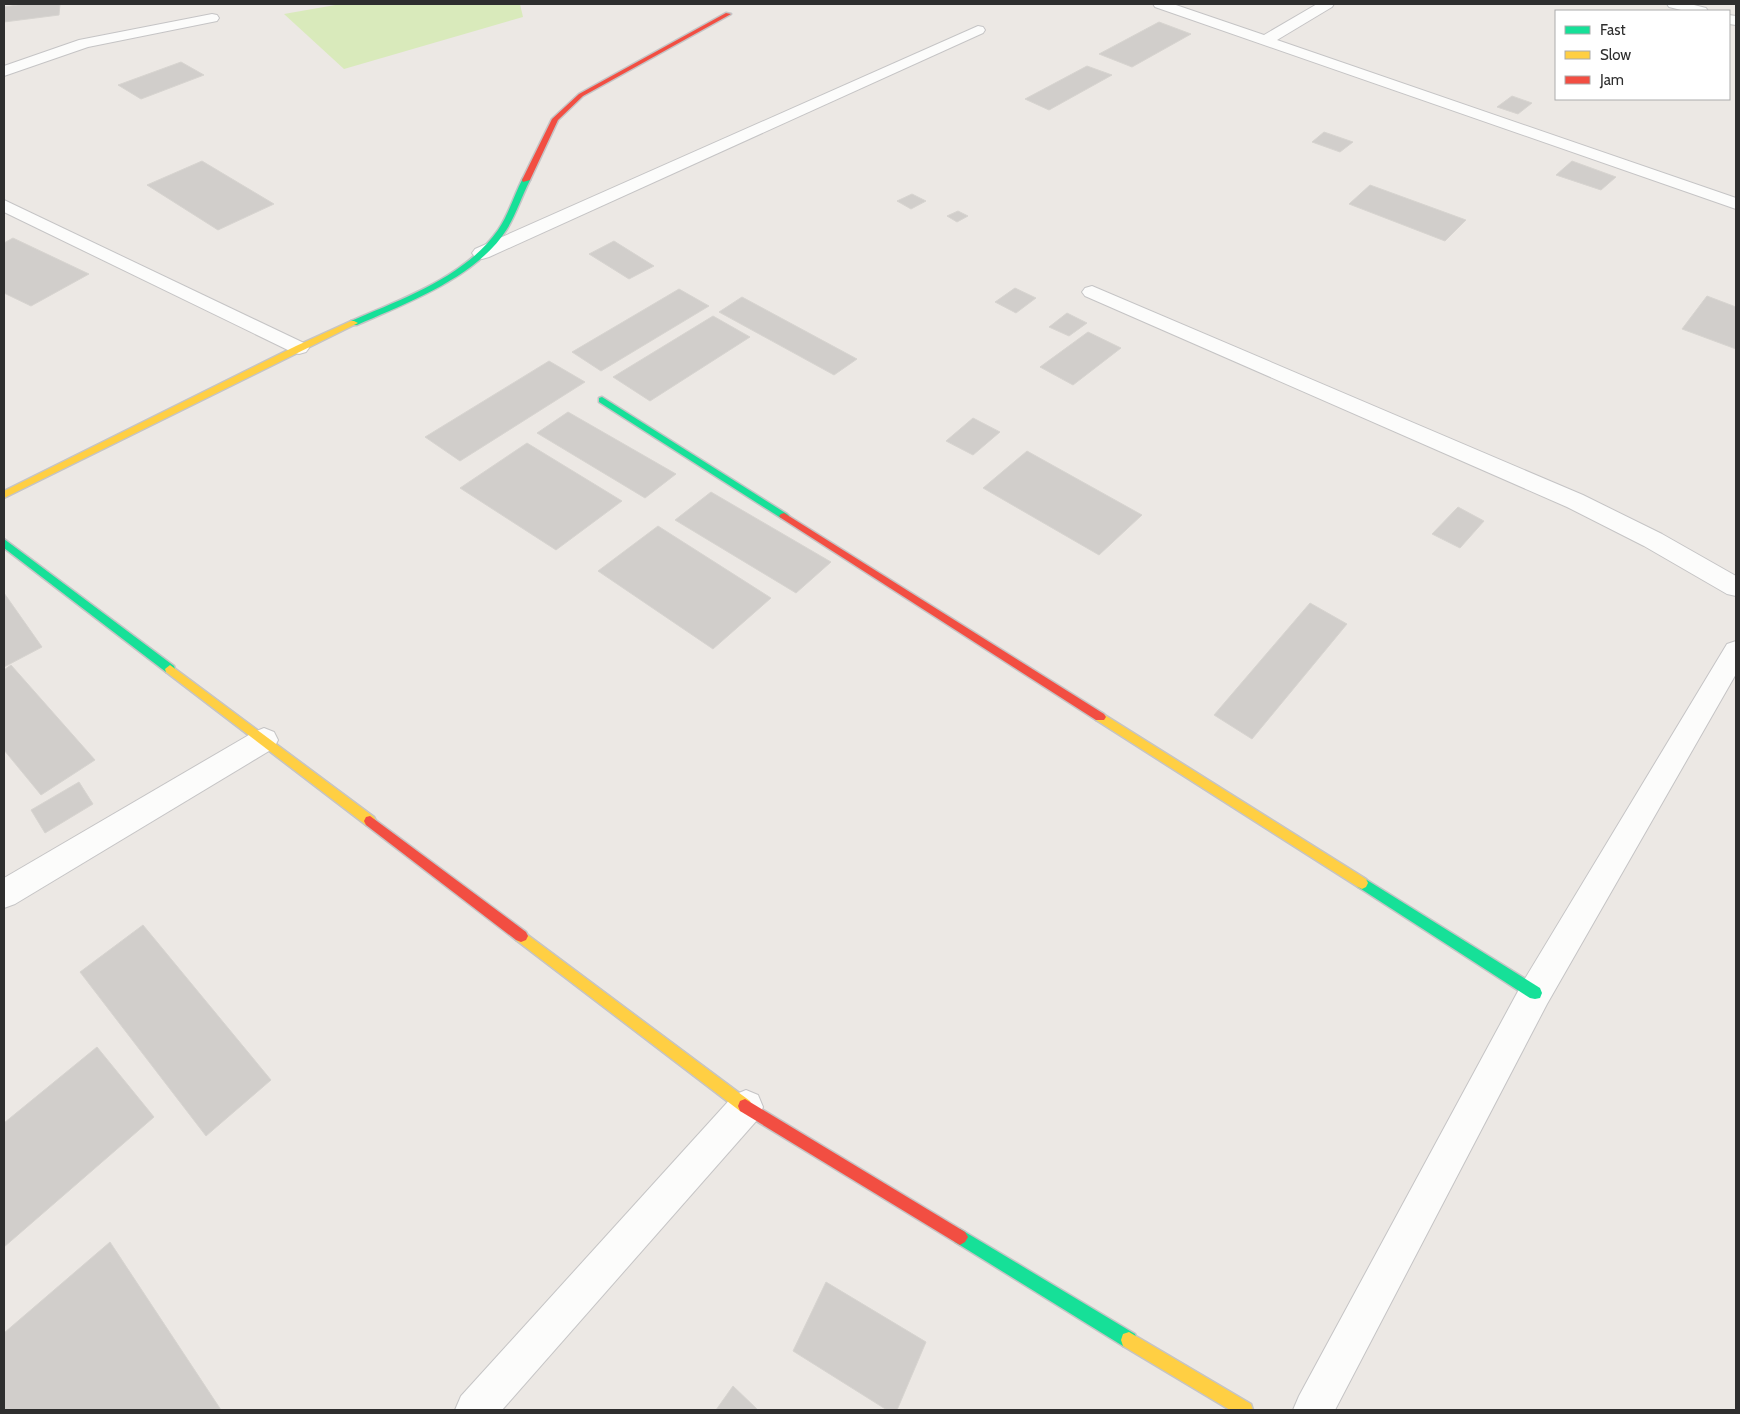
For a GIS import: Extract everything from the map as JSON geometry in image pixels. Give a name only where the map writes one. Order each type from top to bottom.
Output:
[{"type":"street","points":[[1160,4],[1736,204]]},
{"type":"street","points":[[1264,41],[1327,4]]},
{"type":"street","points":[[1674,4],[1698,10]]},
{"type":"street","points":[[482,253],[502,230],[555,119],[581,95],[728,14]]},
{"type":"street","points":[[4,71],[84,43],[212,18]]},
{"type":"street","points":[[4,495],[299,348],[431,288],[482,253],[978,30]]},
{"type":"street","points":[[4,205],[299,348]]},
{"type":"street","points":[[1092,292],[1575,501],[1652,540],[1736,587]]},
{"type":"street","points":[[602,400],[1535,993]]},
{"type":"street","points":[[4,543],[746,1107],[1245,1410]]},
{"type":"street","points":[[1313,1410],[1535,993],[1736,651]]},
{"type":"street","points":[[4,894],[264,740]]},
{"type":"street","points":[[475,1410],[746,1107]]},
{"type":"green space","points":[[341,4],[520,4],[523,17],[344,69],[284,14]]},
{"type":"building","points":[[24,4],[60,4],[59,15],[4,22],[4,7]]},
{"type":"building","points":[[1159,22],[1191,34],[1132,67],[1099,54]]},
{"type":"building","points":[[181,62],[204,75],[141,99],[118,85]]},
{"type":"building","points":[[1087,66],[1112,75],[1049,110],[1025,99]]},
{"type":"building","points":[[1512,96],[1532,103],[1518,114],[1497,107]]},
{"type":"building","points":[[1324,132],[1353,142],[1340,152],[1312,142]]},
{"type":"building","points":[[202,161],[274,204],[218,230],[147,185]]},
{"type":"building","points":[[1572,161],[1616,177],[1601,190],[1556,175]]},
{"type":"building","points":[[1370,185],[1466,220],[1445,241],[1349,204]]},
{"type":"building","points":[[912,194],[926,201],[911,209],[897,201]]},
{"type":"building","points":[[958,211],[968,216],[957,222],[947,216]]},
{"type":"building","points":[[13,238],[89,274],[31,306],[4,293],[4,243]]},
{"type":"building","points":[[614,241],[654,266],[629,279],[589,254]]},
{"type":"building","points":[[1015,288],[1036,298],[1016,313],[995,302]]},
{"type":"building","points":[[679,289],[709,306],[601,371],[572,352]]},
{"type":"building","points":[[1707,296],[1736,307],[1736,349],[1682,329]]},
{"type":"building","points":[[742,297],[857,359],[834,375],[719,312]]},
{"type":"building","points":[[1067,313],[1087,323],[1069,336],[1049,327]]},
{"type":"building","points":[[713,316],[750,337],[650,401],[613,377]]},
{"type":"building","points":[[1088,332],[1121,348],[1073,385],[1040,367]]},
{"type":"building","points":[[549,361],[585,382],[460,461],[425,437]]},
{"type":"building","points":[[568,412],[676,474],[645,498],[537,433]]},
{"type":"building","points":[[973,418],[1000,432],[973,455],[946,441]]},
{"type":"building","points":[[527,443],[622,501],[556,550],[460,488]]},
{"type":"building","points":[[1027,451],[1142,515],[1099,555],[983,488]]},
{"type":"building","points":[[711,492],[831,562],[796,593],[675,520]]},
{"type":"building","points":[[1458,507],[1484,521],[1460,548],[1432,534]]},
{"type":"building","points":[[658,526],[771,598],[713,649],[598,571]]},
{"type":"building","points":[[4,593],[42,647],[4,667]]},
{"type":"building","points":[[1310,603],[1347,624],[1252,739],[1214,715]]},
{"type":"building","points":[[11,665],[95,760],[41,795],[4,750],[4,670]]},
{"type":"building","points":[[79,782],[93,804],[45,833],[31,810]]},
{"type":"building","points":[[143,925],[271,1080],[206,1136],[80,972]]},
{"type":"building","points":[[97,1047],[154,1117],[4,1247],[4,1123]]},
{"type":"building","points":[[110,1242],[221,1410],[4,1410],[4,1333]]},
{"type":"building","points":[[826,1282],[926,1342],[897,1410],[887,1410],[793,1351]]},
{"type":"building","points":[[733,1386],[758,1410],[716,1410]]},
{"type":"traffic: fast","points":[[354,323],[435,285],[475,259],[491,245],[503,229],[526,180]]},
{"type":"traffic: fast","points":[[602,400],[784,516]]},
{"type":"traffic: fast","points":[[4,543],[170,669]]},
{"type":"traffic: fast","points":[[1362,883],[1535,993]]},
{"type":"traffic: fast","points":[[960,1237],[1129,1340]]},
{"type":"traffic: slow","points":[[4,495],[299,348],[354,323]]},
{"type":"traffic: slow","points":[[170,669],[370,821]]},
{"type":"traffic: slow","points":[[1100,717],[1362,883]]},
{"type":"traffic: slow","points":[[521,936],[745,1106]]},
{"type":"traffic: slow","points":[[1129,1340],[1245,1410]]},
{"type":"traffic: jam","points":[[526,180],[555,119],[581,95],[728,14]]},
{"type":"traffic: jam","points":[[784,516],[1100,717]]},
{"type":"traffic: jam","points":[[370,821],[521,936]]},
{"type":"traffic: jam","points":[[745,1106],[960,1237]]}]
